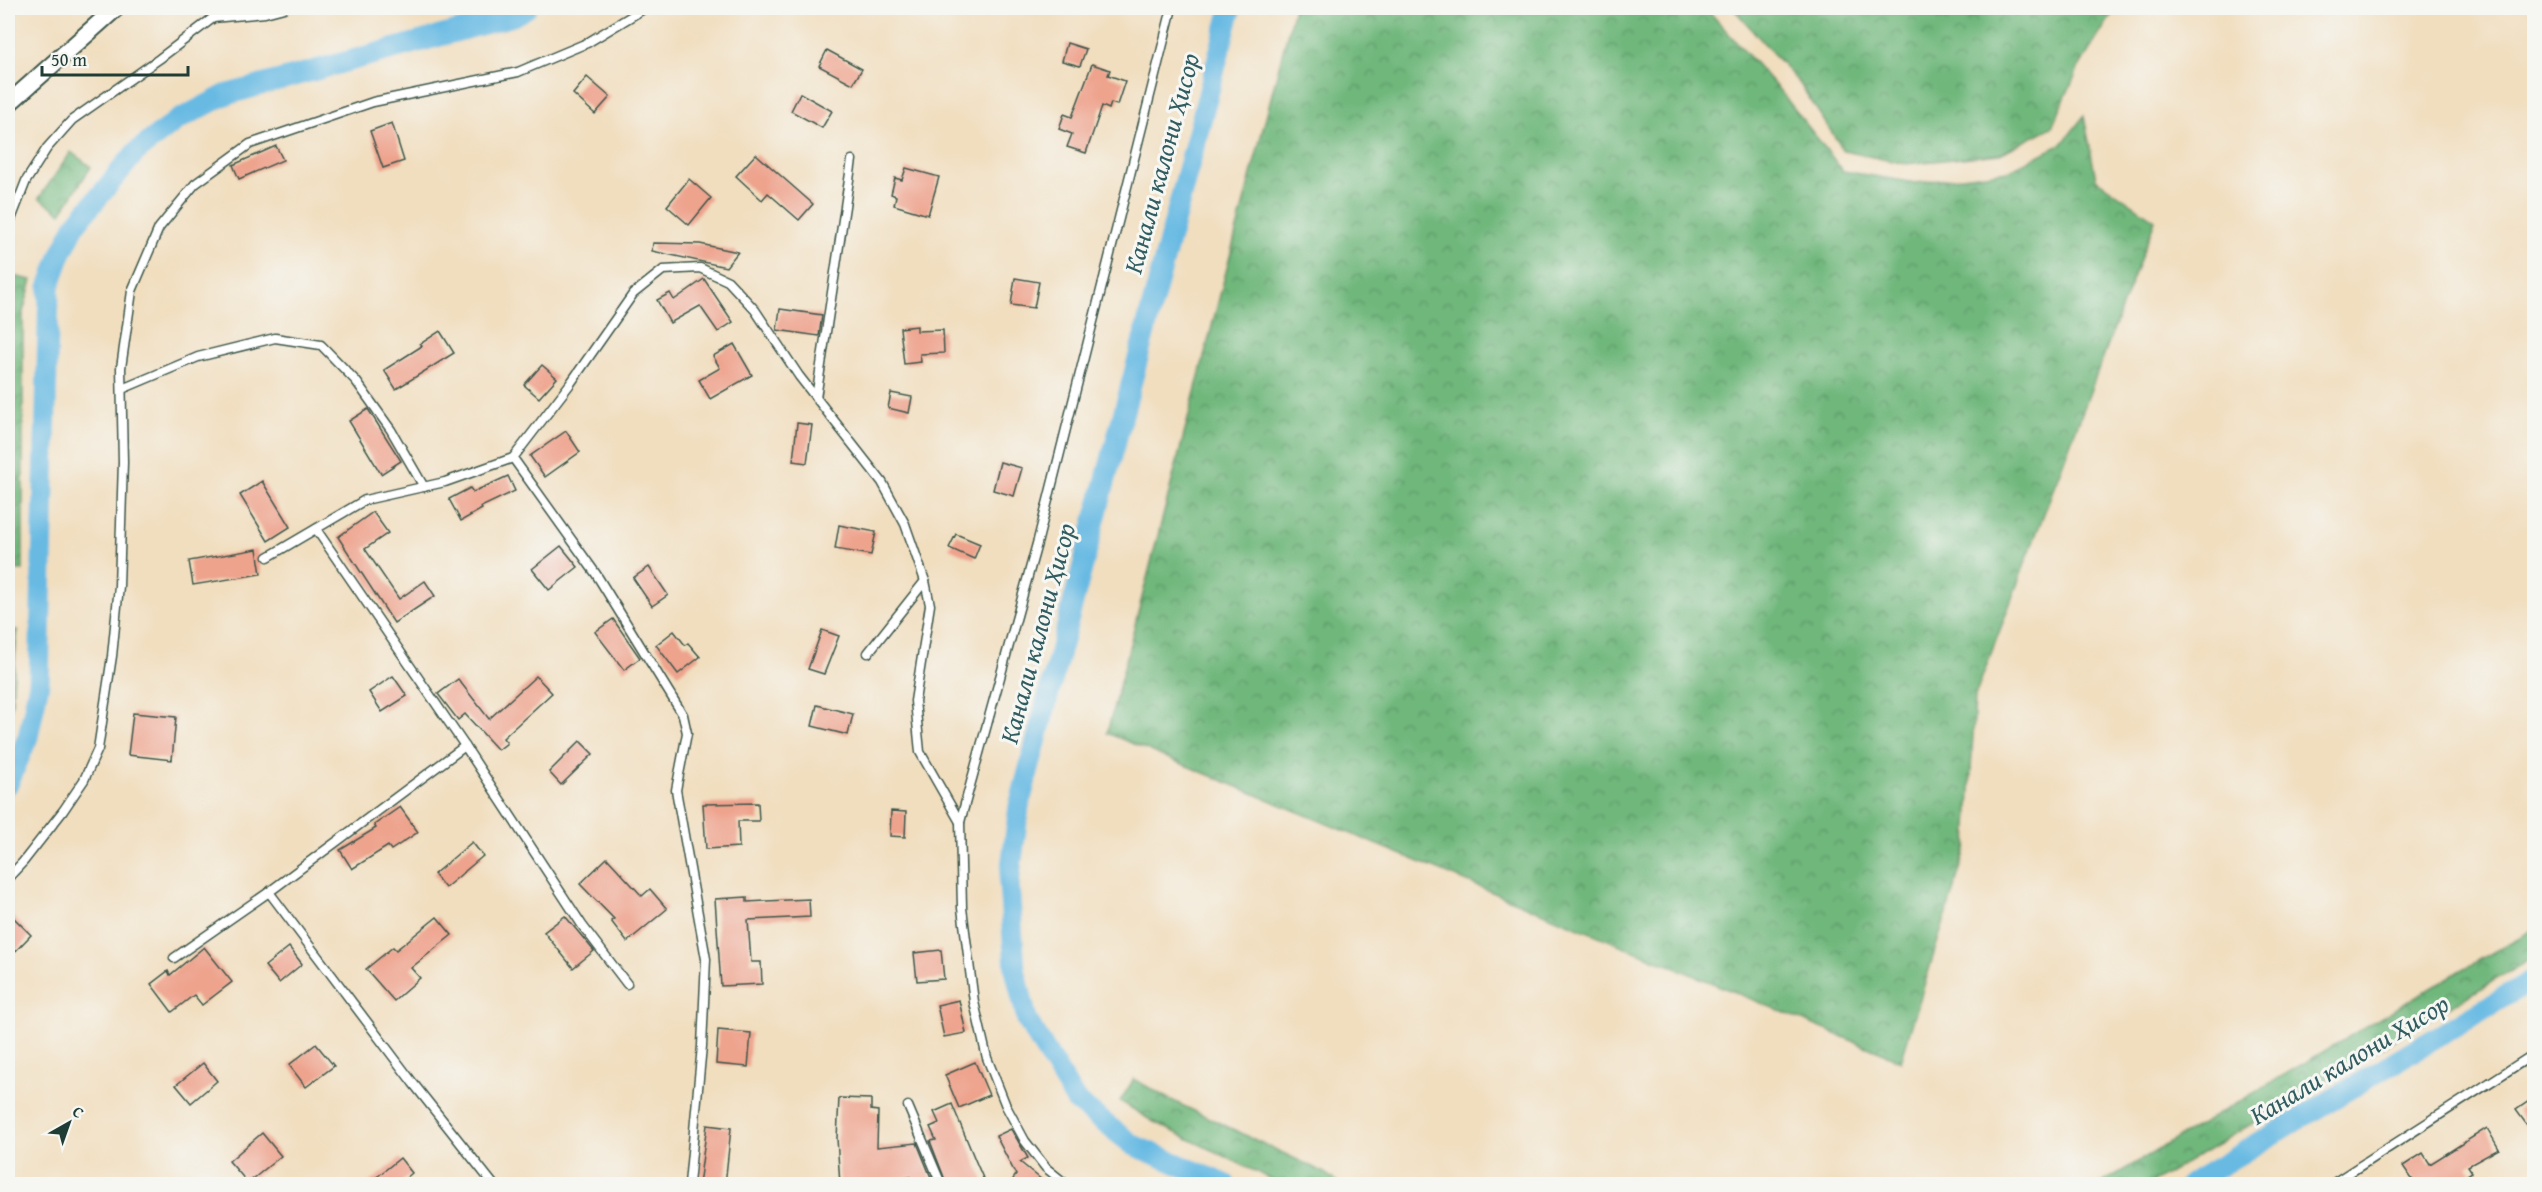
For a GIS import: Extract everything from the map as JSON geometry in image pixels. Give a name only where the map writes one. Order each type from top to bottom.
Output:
[{"type":"street","points":[[9,100],[116,8]]},
{"type":"lane","points":[[8,226],[26,181],[47,148],[72,120],[159,59],[213,18],[220,8]]},
{"type":"lane","points":[[213,18],[265,13],[284,8]]},
{"type":"lane","points":[[8,878],[63,811],[84,780],[98,749],[112,656],[119,586],[123,462],[122,368],[132,291],[159,228],[195,184],[250,144],[373,102],[518,72],[587,44],[645,8]]},
{"type":"lane","points":[[1066,1185],[1046,1168],[1025,1141],[1006,1106],[987,1058],[974,1002],[964,920],[960,822],[1038,540],[1172,8]]},
{"type":"lane","points":[[816,398],[852,160]]},
{"type":"lane","points":[[268,556],[365,500],[445,482],[513,458],[570,384],[633,294],[663,270],[700,268],[728,281],[755,310],[799,376],[882,482],[904,524],[925,581],[930,605],[915,701],[920,752],[960,822]]},
{"type":"lane","points":[[122,389],[198,357],[274,338],[321,345],[356,381],[391,430],[424,487]]},
{"type":"lane","points":[[513,458],[596,574],[683,715],[687,733],[676,790],[706,959],[702,1046],[688,1185]]},
{"type":"lane","points":[[316,529],[465,746],[582,925],[627,984]]},
{"type":"lane","points":[[868,653],[925,581]]},
{"type":"lane","points":[[174,958],[269,892],[465,746]]},
{"type":"lane","points":[[269,892],[493,1185]]},
{"type":"lane","points":[[2331,1185],[2535,1054]]},
{"type":"lane","points":[[908,1106],[940,1185]]},
{"type":"green space","points":[[1294,8],[1320,8],[1342,13],[1344,8],[1706,8],[1781,92],[1843,171],[1916,183],[2008,171],[2062,144],[2084,116],[2096,179],[2155,220],[1975,696],[1967,846],[1901,1061],[1107,733]]},
{"type":"green space","points":[[1733,8],[2116,8],[2079,67],[2052,127],[2000,154],[1906,164],[1844,151],[1800,84]]},
{"type":"green space","points":[[71,152],[91,167],[61,213],[39,198]]},
{"type":"green space","points":[[13,276],[32,280],[23,312],[23,570],[8,569],[8,292]]},
{"type":"green space","points":[[8,630],[17,630],[12,702],[8,725]]},
{"type":"green space","points":[[2534,929],[2534,957],[2150,1184],[2100,1184],[2451,976]]},
{"type":"green space","points":[[1134,1079],[1167,1098],[1323,1172],[1340,1184],[1281,1184],[1152,1121],[1120,1101]]},
{"type":"building","points":[[1067,43],[1086,49],[1080,66],[1062,61]]},
{"type":"building","points":[[827,50],[862,69],[853,84],[819,66]]},
{"type":"building","points":[[1092,64],[1110,70],[1108,75],[1125,81],[1117,105],[1111,103],[1109,109],[1102,106],[1086,153],[1067,147],[1072,134],[1059,129],[1064,114],[1072,117]]},
{"type":"building","points":[[587,77],[610,97],[595,114],[573,94]]},
{"type":"building","points":[[800,93],[832,111],[822,128],[791,111]]},
{"type":"building","points":[[392,123],[404,161],[383,168],[370,131]]},
{"type":"building","points":[[276,146],[283,160],[239,179],[233,165]]},
{"type":"building","points":[[756,154],[813,204],[799,220],[768,193],[762,200],[736,176]]},
{"type":"building","points":[[906,168],[939,177],[928,215],[894,205],[896,196],[891,194],[895,178],[902,180]]},
{"type":"building","points":[[689,179],[711,198],[689,225],[667,206]]},
{"type":"building","points":[[653,243],[700,244],[738,252],[726,267],[652,251]]},
{"type":"building","points":[[1015,278],[1039,282],[1034,308],[1011,305]]},
{"type":"building","points":[[704,279],[733,322],[718,332],[700,306],[670,323],[657,300],[670,293],[674,300]]},
{"type":"building","points":[[780,309],[822,315],[819,336],[777,330]]},
{"type":"building","points":[[917,326],[917,331],[943,330],[944,353],[920,354],[921,362],[904,364],[900,328]]},
{"type":"building","points":[[440,331],[454,353],[396,389],[384,370],[422,346],[420,344]]},
{"type":"building","points":[[734,344],[752,375],[710,399],[699,380],[720,368],[713,356]]},
{"type":"building","points":[[542,365],[557,378],[539,398],[524,385]]},
{"type":"building","points":[[891,393],[912,397],[909,413],[888,408]]},
{"type":"building","points":[[368,409],[401,461],[381,474],[349,421]]},
{"type":"building","points":[[797,423],[812,425],[807,463],[793,461]]},
{"type":"building","points":[[566,431],[580,452],[545,477],[530,456]]},
{"type":"building","points":[[1000,462],[1022,468],[1014,496],[993,490]]},
{"type":"building","points":[[508,476],[515,491],[481,507],[482,509],[461,521],[449,499],[470,488],[473,492]]},
{"type":"building","points":[[262,481],[290,527],[268,541],[240,495]]},
{"type":"building","points":[[373,512],[388,533],[365,549],[399,599],[425,581],[435,596],[394,623],[338,537]]},
{"type":"building","points":[[839,525],[876,532],[871,555],[835,549]]},
{"type":"building","points":[[956,534],[980,544],[974,559],[949,548]]},
{"type":"building","points":[[561,546],[578,567],[549,590],[532,569]]},
{"type":"building","points":[[257,549],[261,574],[193,585],[189,561]]},
{"type":"building","points":[[649,567],[668,595],[652,606],[633,578]]},
{"type":"building","points":[[613,619],[640,658],[624,670],[595,632]]},
{"type":"building","points":[[822,630],[839,636],[824,674],[808,669]]},
{"type":"building","points":[[674,631],[685,645],[688,643],[700,657],[678,674],[656,645]]},
{"type":"building","points":[[393,676],[407,696],[382,712],[369,692]]},
{"type":"building","points":[[536,676],[552,693],[503,738],[507,743],[498,750],[465,714],[458,720],[438,694],[458,679],[489,719]]},
{"type":"building","points":[[817,705],[853,714],[848,735],[812,726]]},
{"type":"building","points":[[133,713],[176,717],[172,760],[128,755]]},
{"type":"building","points":[[580,741],[593,754],[561,785],[549,772]]},
{"type":"building","points":[[758,803],[759,821],[738,821],[739,847],[706,849],[703,804]]},
{"type":"building","points":[[400,807],[418,832],[391,850],[388,846],[352,869],[340,850],[376,828],[374,825]]},
{"type":"building","points":[[891,811],[906,812],[905,837],[890,836]]},
{"type":"building","points":[[472,842],[483,856],[445,888],[434,874]]},
{"type":"building","points":[[607,858],[642,896],[650,889],[667,909],[627,942],[611,921],[614,919],[580,884]]},
{"type":"building","points":[[747,897],[747,902],[809,899],[810,917],[748,920],[751,962],[761,962],[762,984],[721,986],[715,899]]},
{"type":"building","points":[[8,912],[31,935],[8,959]]},
{"type":"building","points":[[565,916],[594,951],[573,968],[544,932]]},
{"type":"building","points":[[437,917],[452,935],[411,968],[420,978],[394,1001],[366,969],[393,947],[396,950]]},
{"type":"building","points":[[204,947],[232,982],[202,1005],[194,995],[172,1012],[151,984],[168,971],[170,975]]},
{"type":"building","points":[[289,947],[302,964],[279,983],[265,966]]},
{"type":"building","points":[[941,950],[944,979],[917,981],[914,953]]},
{"type":"building","points":[[959,1000],[966,1033],[944,1037],[937,1005]]},
{"type":"building","points":[[718,1030],[751,1033],[748,1067],[716,1064]]},
{"type":"building","points":[[316,1044],[334,1066],[306,1087],[289,1065]]},
{"type":"building","points":[[975,1062],[989,1095],[959,1108],[945,1075]]},
{"type":"building","points":[[203,1063],[217,1081],[191,1103],[176,1085]]},
{"type":"building","points":[[2535,1097],[2535,1136],[2516,1110]]},
{"type":"building","points":[[839,1098],[871,1099],[871,1110],[878,1111],[877,1147],[917,1143],[934,1185],[913,1185],[911,1177],[862,1182],[862,1185],[840,1185],[837,1138]]},
{"type":"building","points":[[952,1104],[986,1185],[947,1185],[930,1141],[936,1140],[930,1127],[939,1123],[934,1112]]},
{"type":"building","points":[[707,1125],[731,1128],[725,1185],[699,1185]]},
{"type":"building","points":[[2487,1128],[2499,1149],[2468,1166],[2472,1172],[2455,1183],[2450,1177],[2439,1185],[2416,1185],[2403,1166],[2423,1153],[2430,1164]]},
{"type":"building","points":[[1011,1129],[1028,1158],[1020,1162],[1048,1185],[1009,1185],[1016,1175],[996,1136]]},
{"type":"building","points":[[262,1133],[281,1156],[248,1183],[229,1161]]},
{"type":"building","points":[[400,1158],[412,1173],[398,1185],[367,1185]]},
{"type":"waterway","name":"Канали калони Ҳисор","points":[[8,784],[28,737],[39,683],[49,287],[61,254],[76,224],[136,152],[176,121],[225,95],[513,16],[527,8]]},
{"type":"waterway","name":"Канали калони Ҳисор","points":[[1225,1184],[1133,1145],[1076,1101],[1027,1020],[1015,969],[1009,883],[1019,806],[1231,8]]},
{"type":"waterway","name":"Канали калони Ҳисор","points":[[2190,1184],[2534,979]]}]
